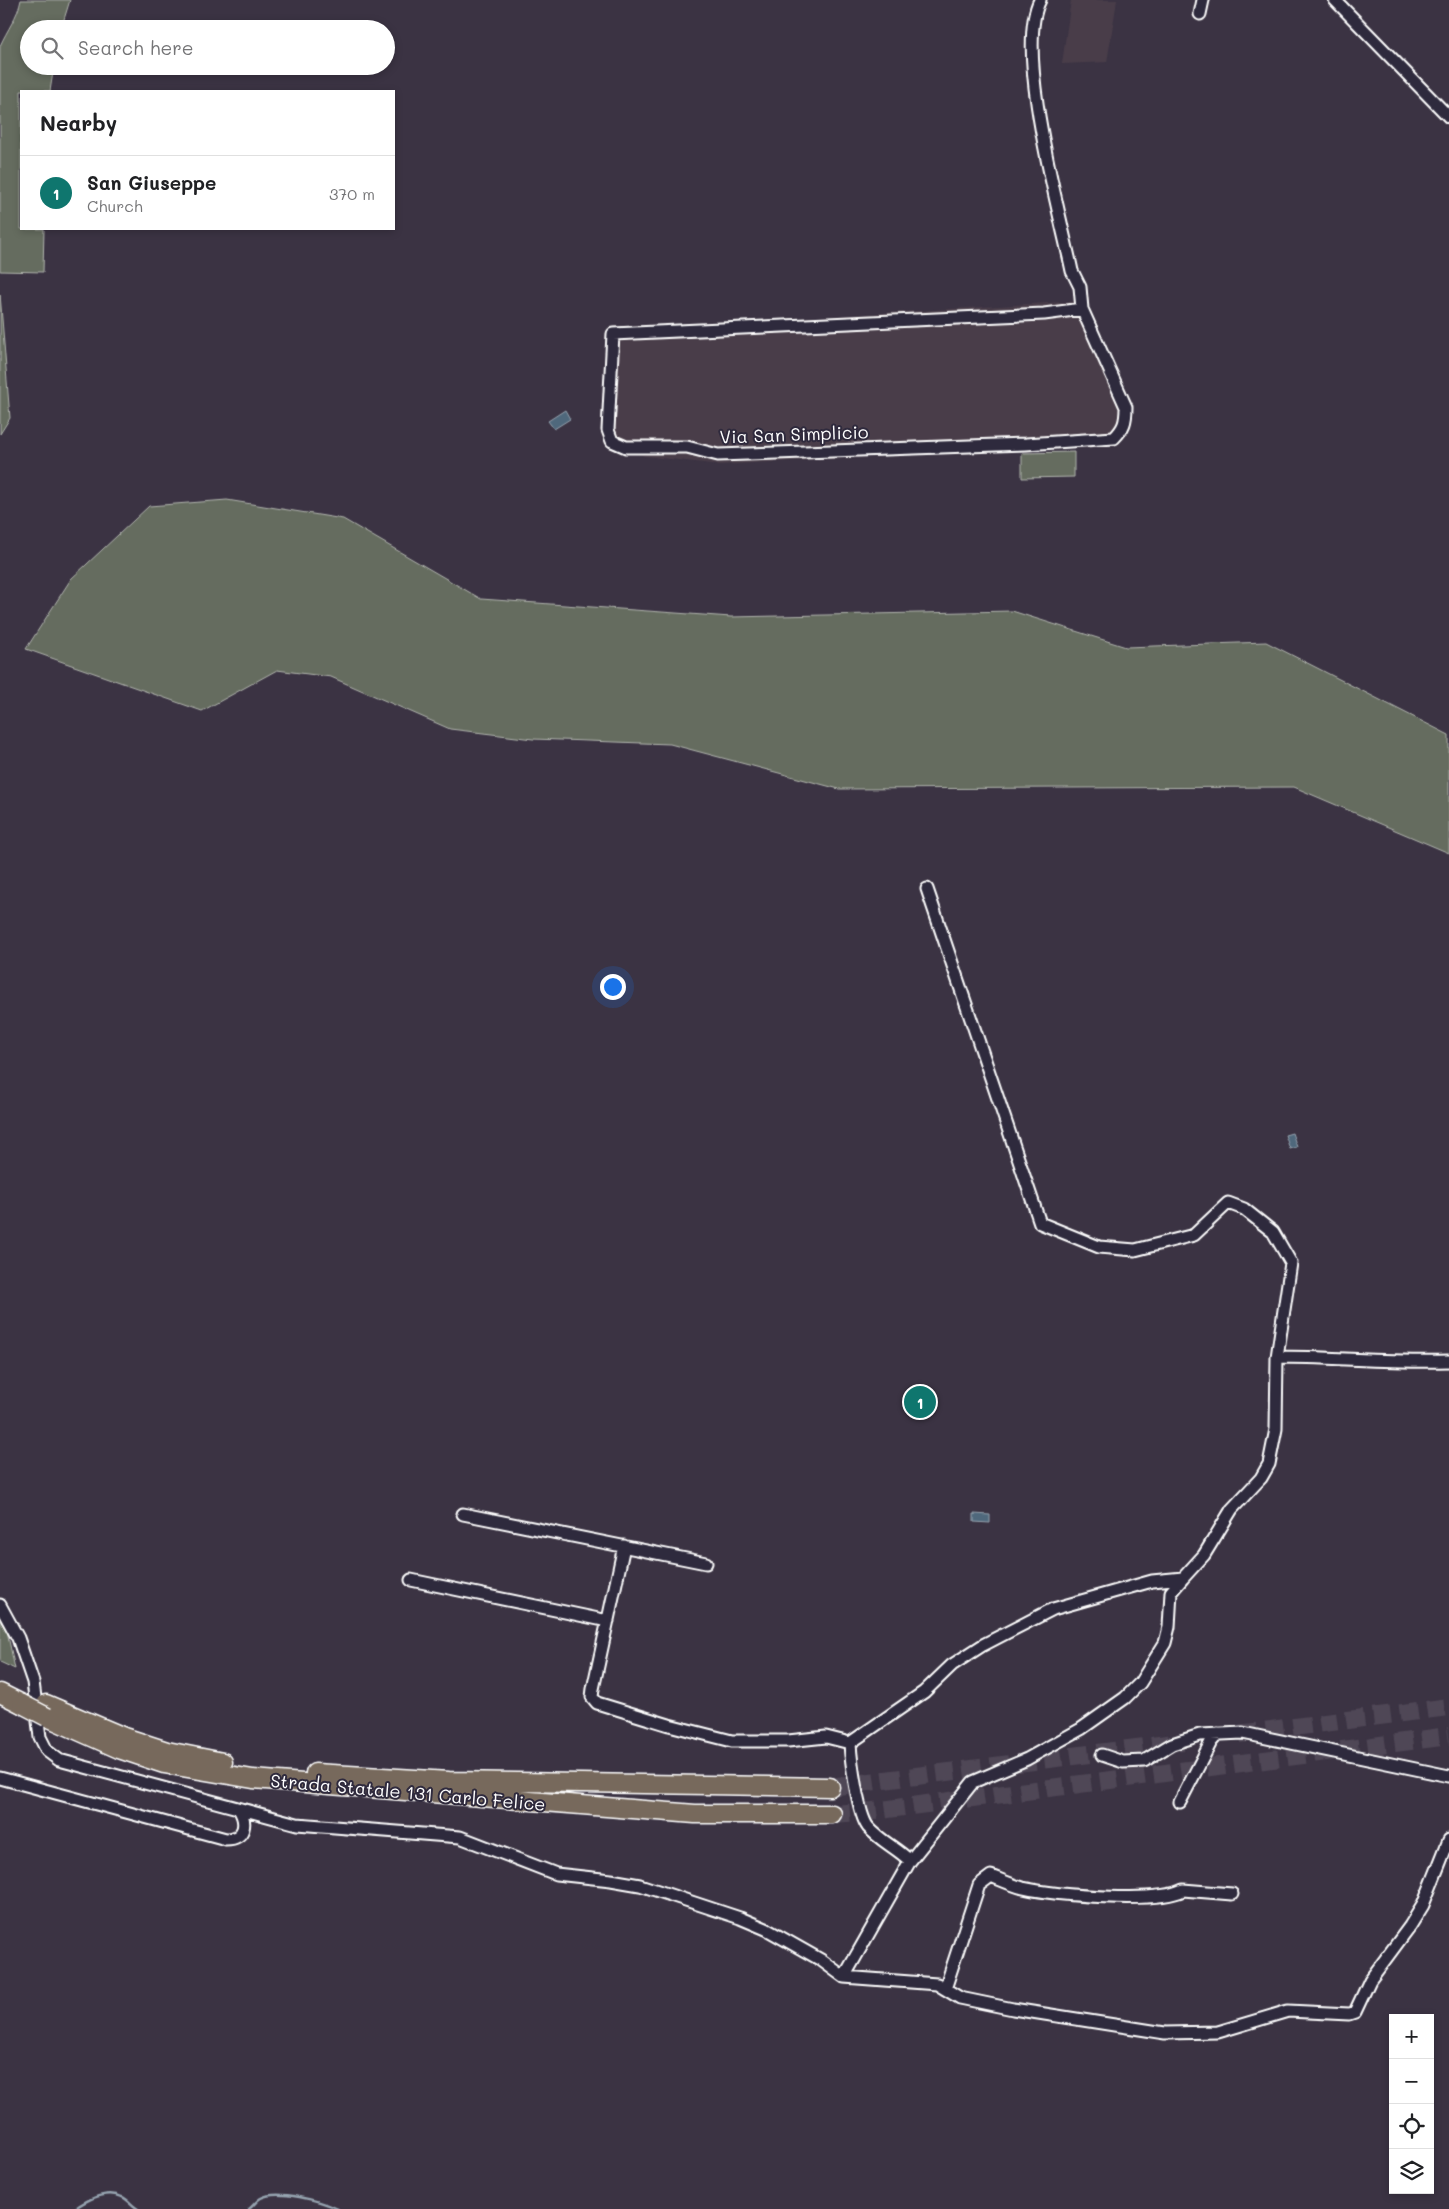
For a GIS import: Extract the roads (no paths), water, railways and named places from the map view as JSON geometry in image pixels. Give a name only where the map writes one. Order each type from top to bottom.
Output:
[{"type":"highway","name":"Strada Statale 131 Carlo Felice","points":[[0,1681],[22,1698],[119,1749],[164,1764],[253,1779],[695,1814],[832,1814]]},
{"type":"highway","name":"Strada Statale 131 Carlo Felice","points":[[0,1693],[22,1698]]},
{"type":"highway","name":"Strada Statale 131 Carlo Felice","points":[[47,1710],[167,1752],[252,1768],[292,1772],[449,1781],[830,1787]]},
{"type":"highway","points":[[292,1772],[308,1784]]},
{"type":"street","name":"Via San Simplicio","points":[[1040,0],[1032,31],[1037,110],[1072,271],[1080,287],[1082,309],[1126,407],[1126,420],[1123,429],[1114,438],[1026,444],[718,455],[687,447],[626,447],[612,441],[608,430],[613,334],[1044,314],[1082,309]]},
{"type":"street","points":[[1200,14],[1203,0]]},
{"type":"street","points":[[1335,0],[1449,117]]},
{"type":"street","points":[[844,1978],[910,1861],[973,1782],[1027,1759],[1081,1729],[1125,1698],[1140,1683],[1165,1643],[1169,1627],[1171,1592],[1204,1554],[1232,1509],[1262,1478],[1269,1464],[1276,1429],[1277,1357],[1290,1263],[1273,1232],[1244,1209],[1228,1203],[1194,1234],[1135,1250],[1099,1247],[1040,1223],[927,890]]},
{"type":"street","points":[[1277,1357],[1332,1357],[1413,1362],[1449,1361]]},
{"type":"street","points":[[463,1514],[706,1563]]},
{"type":"street","points":[[624,1546],[592,1697],[597,1703],[669,1725],[732,1741],[788,1741],[826,1737],[850,1743],[924,1692],[952,1665],[983,1645],[1053,1609],[1152,1581],[1183,1578]]},
{"type":"street","points":[[412,1580],[608,1621]]},
{"type":"street","points":[[0,1605],[18,1638],[33,1682],[40,1737],[47,1751],[59,1760],[297,1824],[460,1837],[556,1874],[640,1885],[732,1915],[766,1929],[821,1960],[844,1978],[936,1984],[960,1998],[1013,2009],[1165,2033],[1218,2032],[1288,2011],[1348,2014],[1355,2012],[1370,1980],[1410,1926],[1423,1905],[1449,1840]]},
{"type":"street","points":[[1102,1755],[1123,1762],[1144,1761],[1172,1744],[1200,1734],[1244,1733],[1449,1776]]},
{"type":"street","points":[[1180,1802],[1211,1742],[1218,1734]]},
{"type":"street","points":[[850,1743],[854,1779],[866,1825],[883,1842],[898,1850],[910,1861]]},
{"type":"street","points":[[0,1778],[226,1839],[236,1838],[244,1829],[245,1822],[238,1809]]},
{"type":"street","points":[[945,1989],[979,1885],[991,1876],[1022,1888],[1063,1894],[1154,1896],[1176,1893],[1183,1890],[1232,1894]]},
{"type":"water","points":[[565,410],[570,419],[554,429],[548,421]]},
{"type":"water","points":[[1292,1133],[1297,1147],[1290,1149],[1285,1135]]},
{"type":"water","points":[[974,1514],[990,1515],[990,1523],[974,1522]]},
{"type":"waterway","points":[[74,2209],[91,2199],[110,2194],[124,2198],[138,2209]]},
{"type":"waterway","points":[[249,2209],[261,2198],[278,2195],[300,2197],[338,2209]]},
{"type":"tunnel","points":[[1239,1734],[1449,1707]]},
{"type":"tunnel","points":[[832,1814],[873,1811],[1449,1736]]},
{"type":"tunnel","points":[[830,1787],[1183,1742]]},
{"type":"place","name":"San Giuseppe","points":[[920,1402]]}]
